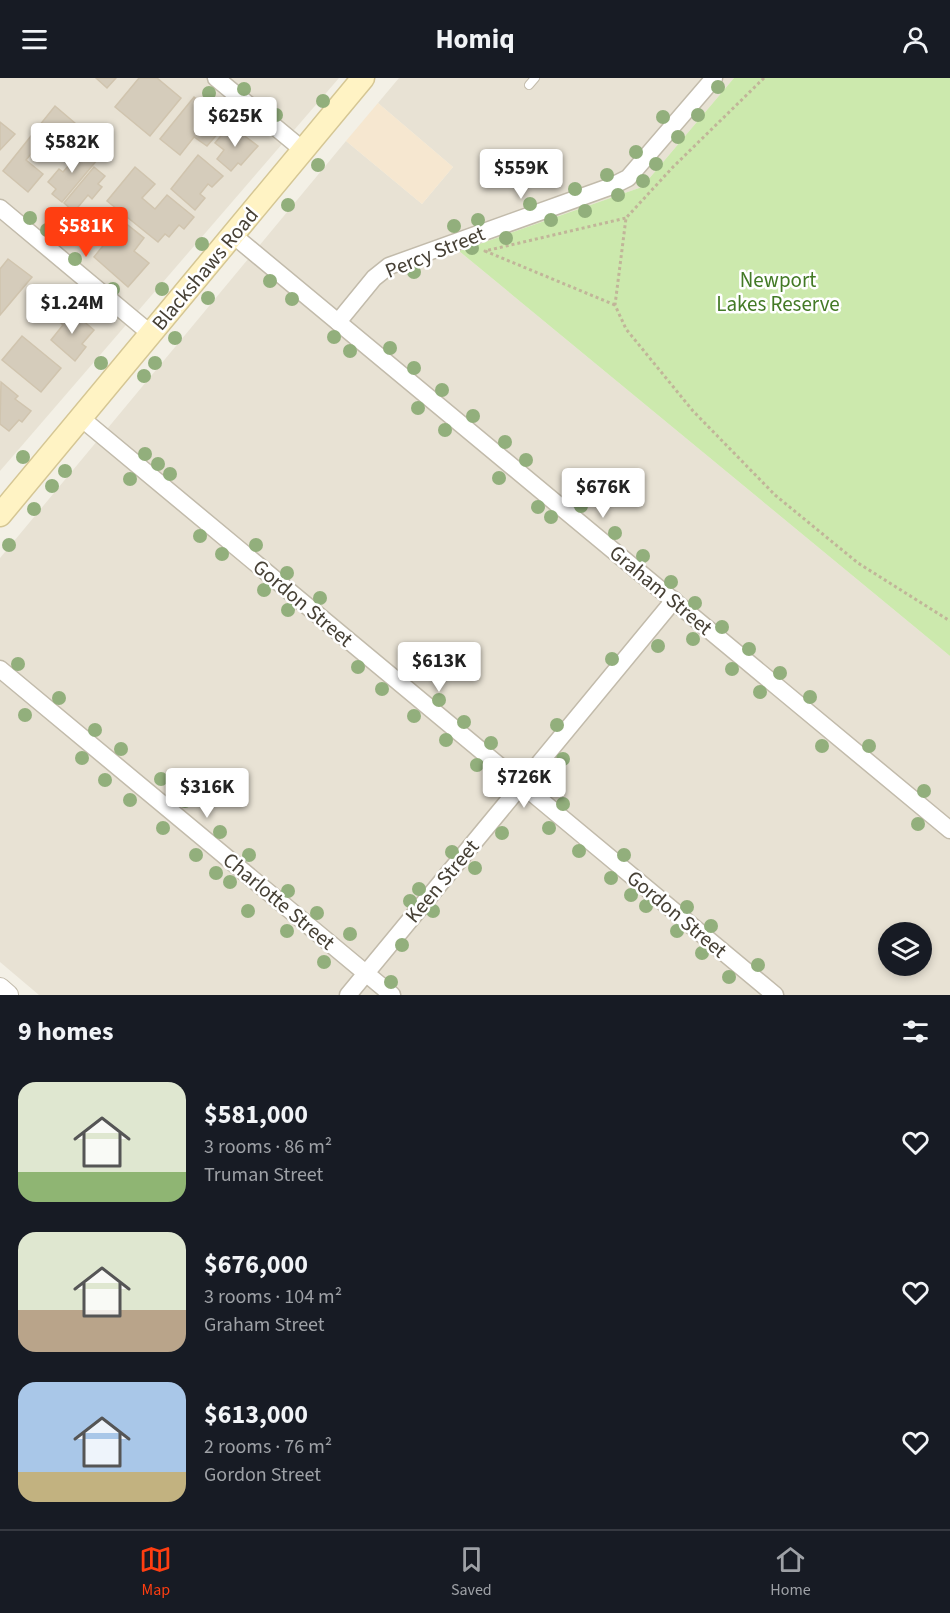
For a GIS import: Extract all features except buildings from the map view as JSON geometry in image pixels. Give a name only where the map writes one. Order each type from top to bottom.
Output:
[{"type":"main road","name":"Blackshaws Road","points":[[0,515],[363,78]]},
{"type":"street","points":[[216,78],[303,150]]},
{"type":"street","name":"Percy Street","points":[[338,322],[374,278],[389,266],[612,186],[628,178],[714,78]]},
{"type":"street","points":[[0,208],[151,333]]},
{"type":"street","name":"Graham Street","points":[[233,235],[950,830]]},
{"type":"street","name":"Gordon Street","points":[[81,417],[775,995]]},
{"type":"street","name":"Keen Street","points":[[348,995],[674,600]]},
{"type":"street","name":"Charlotte Street","points":[[0,669],[392,995]]},
{"type":"street","points":[[0,988],[8,995]]},
{"type":"path","points":[[615,305],[485,251],[626,218],[673,167],[764,78]]},
{"type":"path","points":[[626,218],[615,305],[626,329],[693,411],[775,495],[858,563],[950,621]]},
{"type":"shaded area","points":[[0,78],[339,78],[0,471]]},
{"type":"shaded area","points":[[399,78],[734,78],[642,187],[459,251],[950,656],[950,995],[39,995],[0,962],[0,558],[346,141],[422,204],[453,167],[378,103]]},
{"type":"shaded area","points":[[378,103],[453,167],[422,204],[346,141]]},
{"type":"green space","name":"Newport Lakes Reserve","points":[[734,78],[950,78],[950,656],[459,251],[642,187]]}]
